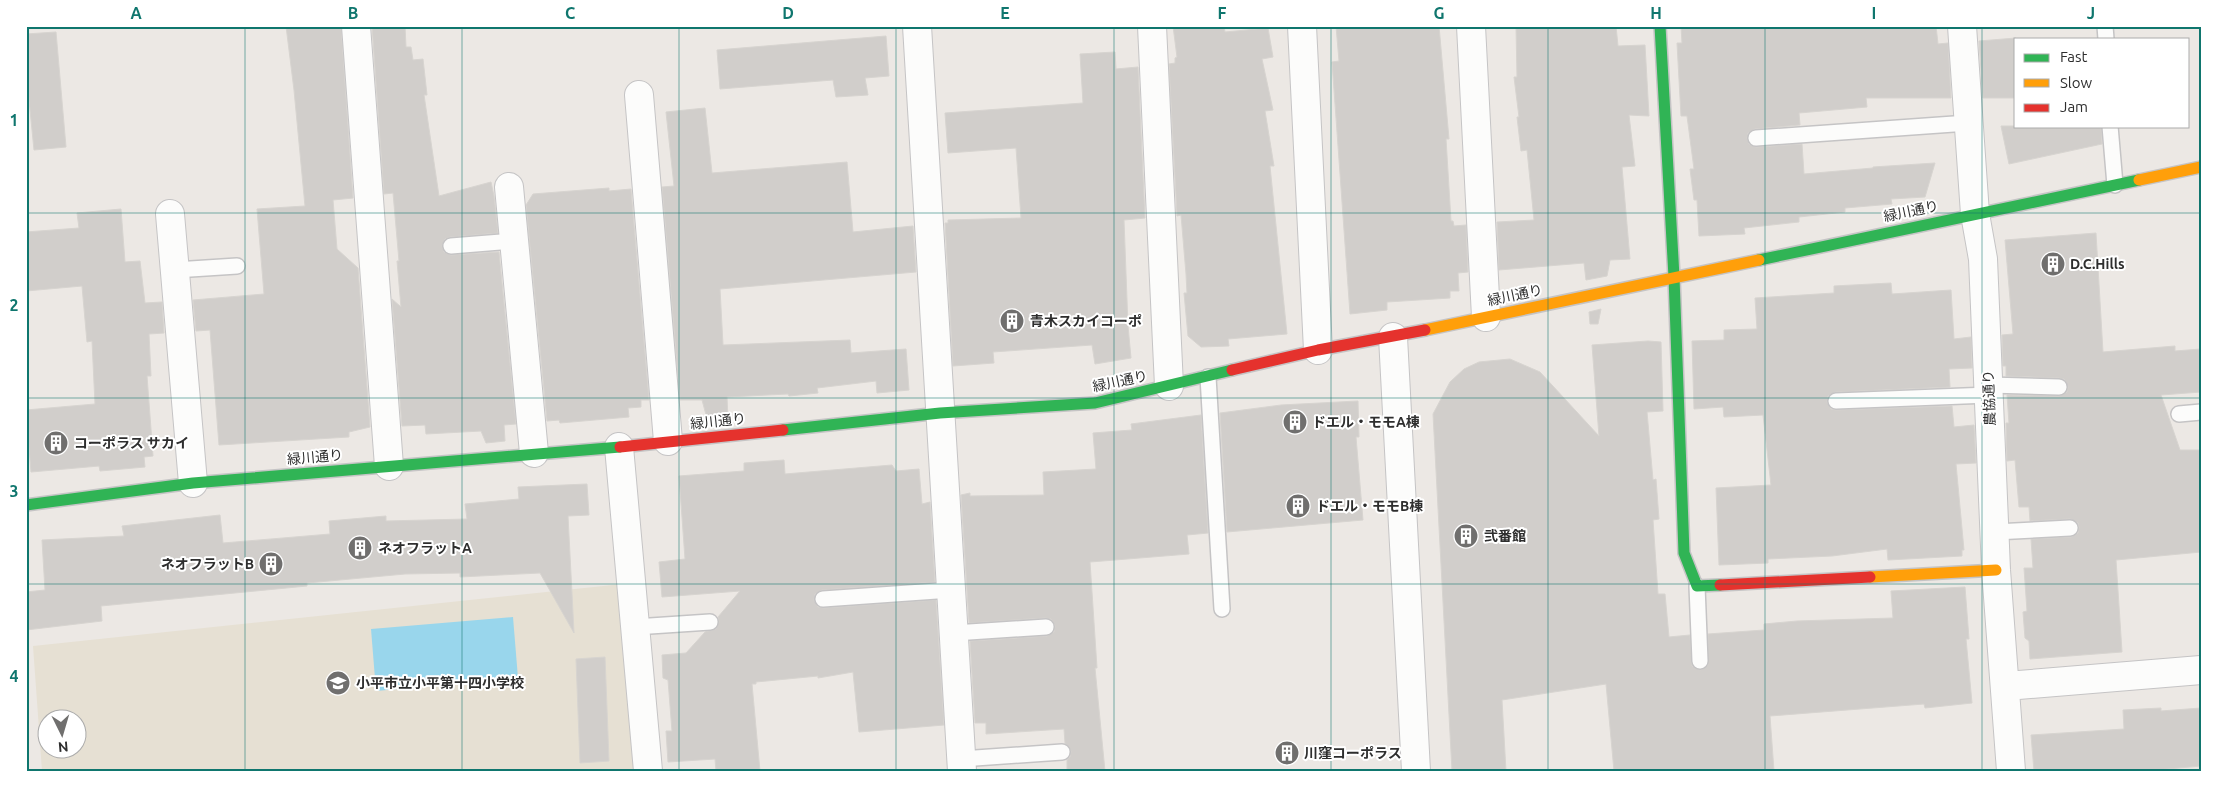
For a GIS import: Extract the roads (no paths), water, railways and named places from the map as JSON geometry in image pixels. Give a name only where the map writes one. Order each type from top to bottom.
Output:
[{"type":"street","points":[[356,26],[389,466]]},
{"type":"street","points":[[917,26],[962,765]]},
{"type":"street","points":[[1152,26],[1169,386]]},
{"type":"street","points":[[1302,26],[1318,350]]},
{"type":"street","points":[[1471,26],[1486,317]]},
{"type":"street","points":[[1660,26],[1674,277],[1684,553],[1697,586],[1996,570]]},
{"type":"street","name":"農協通り","points":[[1962,26],[1975,214],[1983,259],[1996,570],[2011,771]]},
{"type":"street","points":[[639,95],[668,441]]},
{"type":"street","name":"緑川通り","points":[[26,505],[193,483],[620,447],[940,413],[1095,403],[1318,350],[1393,337],[2201,167]]},
{"type":"street","points":[[509,187],[534,453]]},
{"type":"street","points":[[170,214],[193,483]]},
{"type":"street","points":[[1393,337],[1416,771]]},
{"type":"street","points":[[620,447],[648,771]]},
{"type":"street","points":[[2006,686],[2201,670]]},
{"type":"lane","points":[[1756,138],[1968,123]]},
{"type":"lane","points":[[2110,128],[2115,185]]},
{"type":"lane","points":[[451,246],[514,241]]},
{"type":"lane","points":[[175,270],[237,266]]},
{"type":"lane","points":[[1208,377],[1222,609]]},
{"type":"lane","points":[[1836,401],[2060,387]]},
{"type":"lane","points":[[2178,414],[2201,412]]},
{"type":"lane","points":[[1995,532],[2070,528]]},
{"type":"lane","points":[[1697,586],[1700,661]]},
{"type":"lane","points":[[822,599],[951,590]]},
{"type":"lane","points":[[635,626],[710,622]]},
{"type":"lane","points":[[954,634],[1046,627]]},
{"type":"lane","points":[[962,765],[1062,752]]},
{"type":"water","points":[[513,617],[518,678],[376,691],[371,629]]},
{"type":"place","name":"D.C.Hills","points":[[2053,264]]},
{"type":"place","name":"青木スカイコーポ","points":[[1012,321]]},
{"type":"place","name":"ドエル・モモA棟","points":[[1295,422]]},
{"type":"place","name":"コーポラス サカイ","points":[[56,443]]},
{"type":"place","name":"ドエル・モモB棟","points":[[1298,506]]},
{"type":"place","name":"弐番館","points":[[1466,536]]},
{"type":"place","name":"ネオフラットA","points":[[360,548]]},
{"type":"place","name":"ネオフラットB","points":[[271,564]]},
{"type":"place","name":"小平市立小平第十四小学校","points":[[338,683]]},
{"type":"place","name":"川窪コーポラス","points":[[1287,753]]}]
